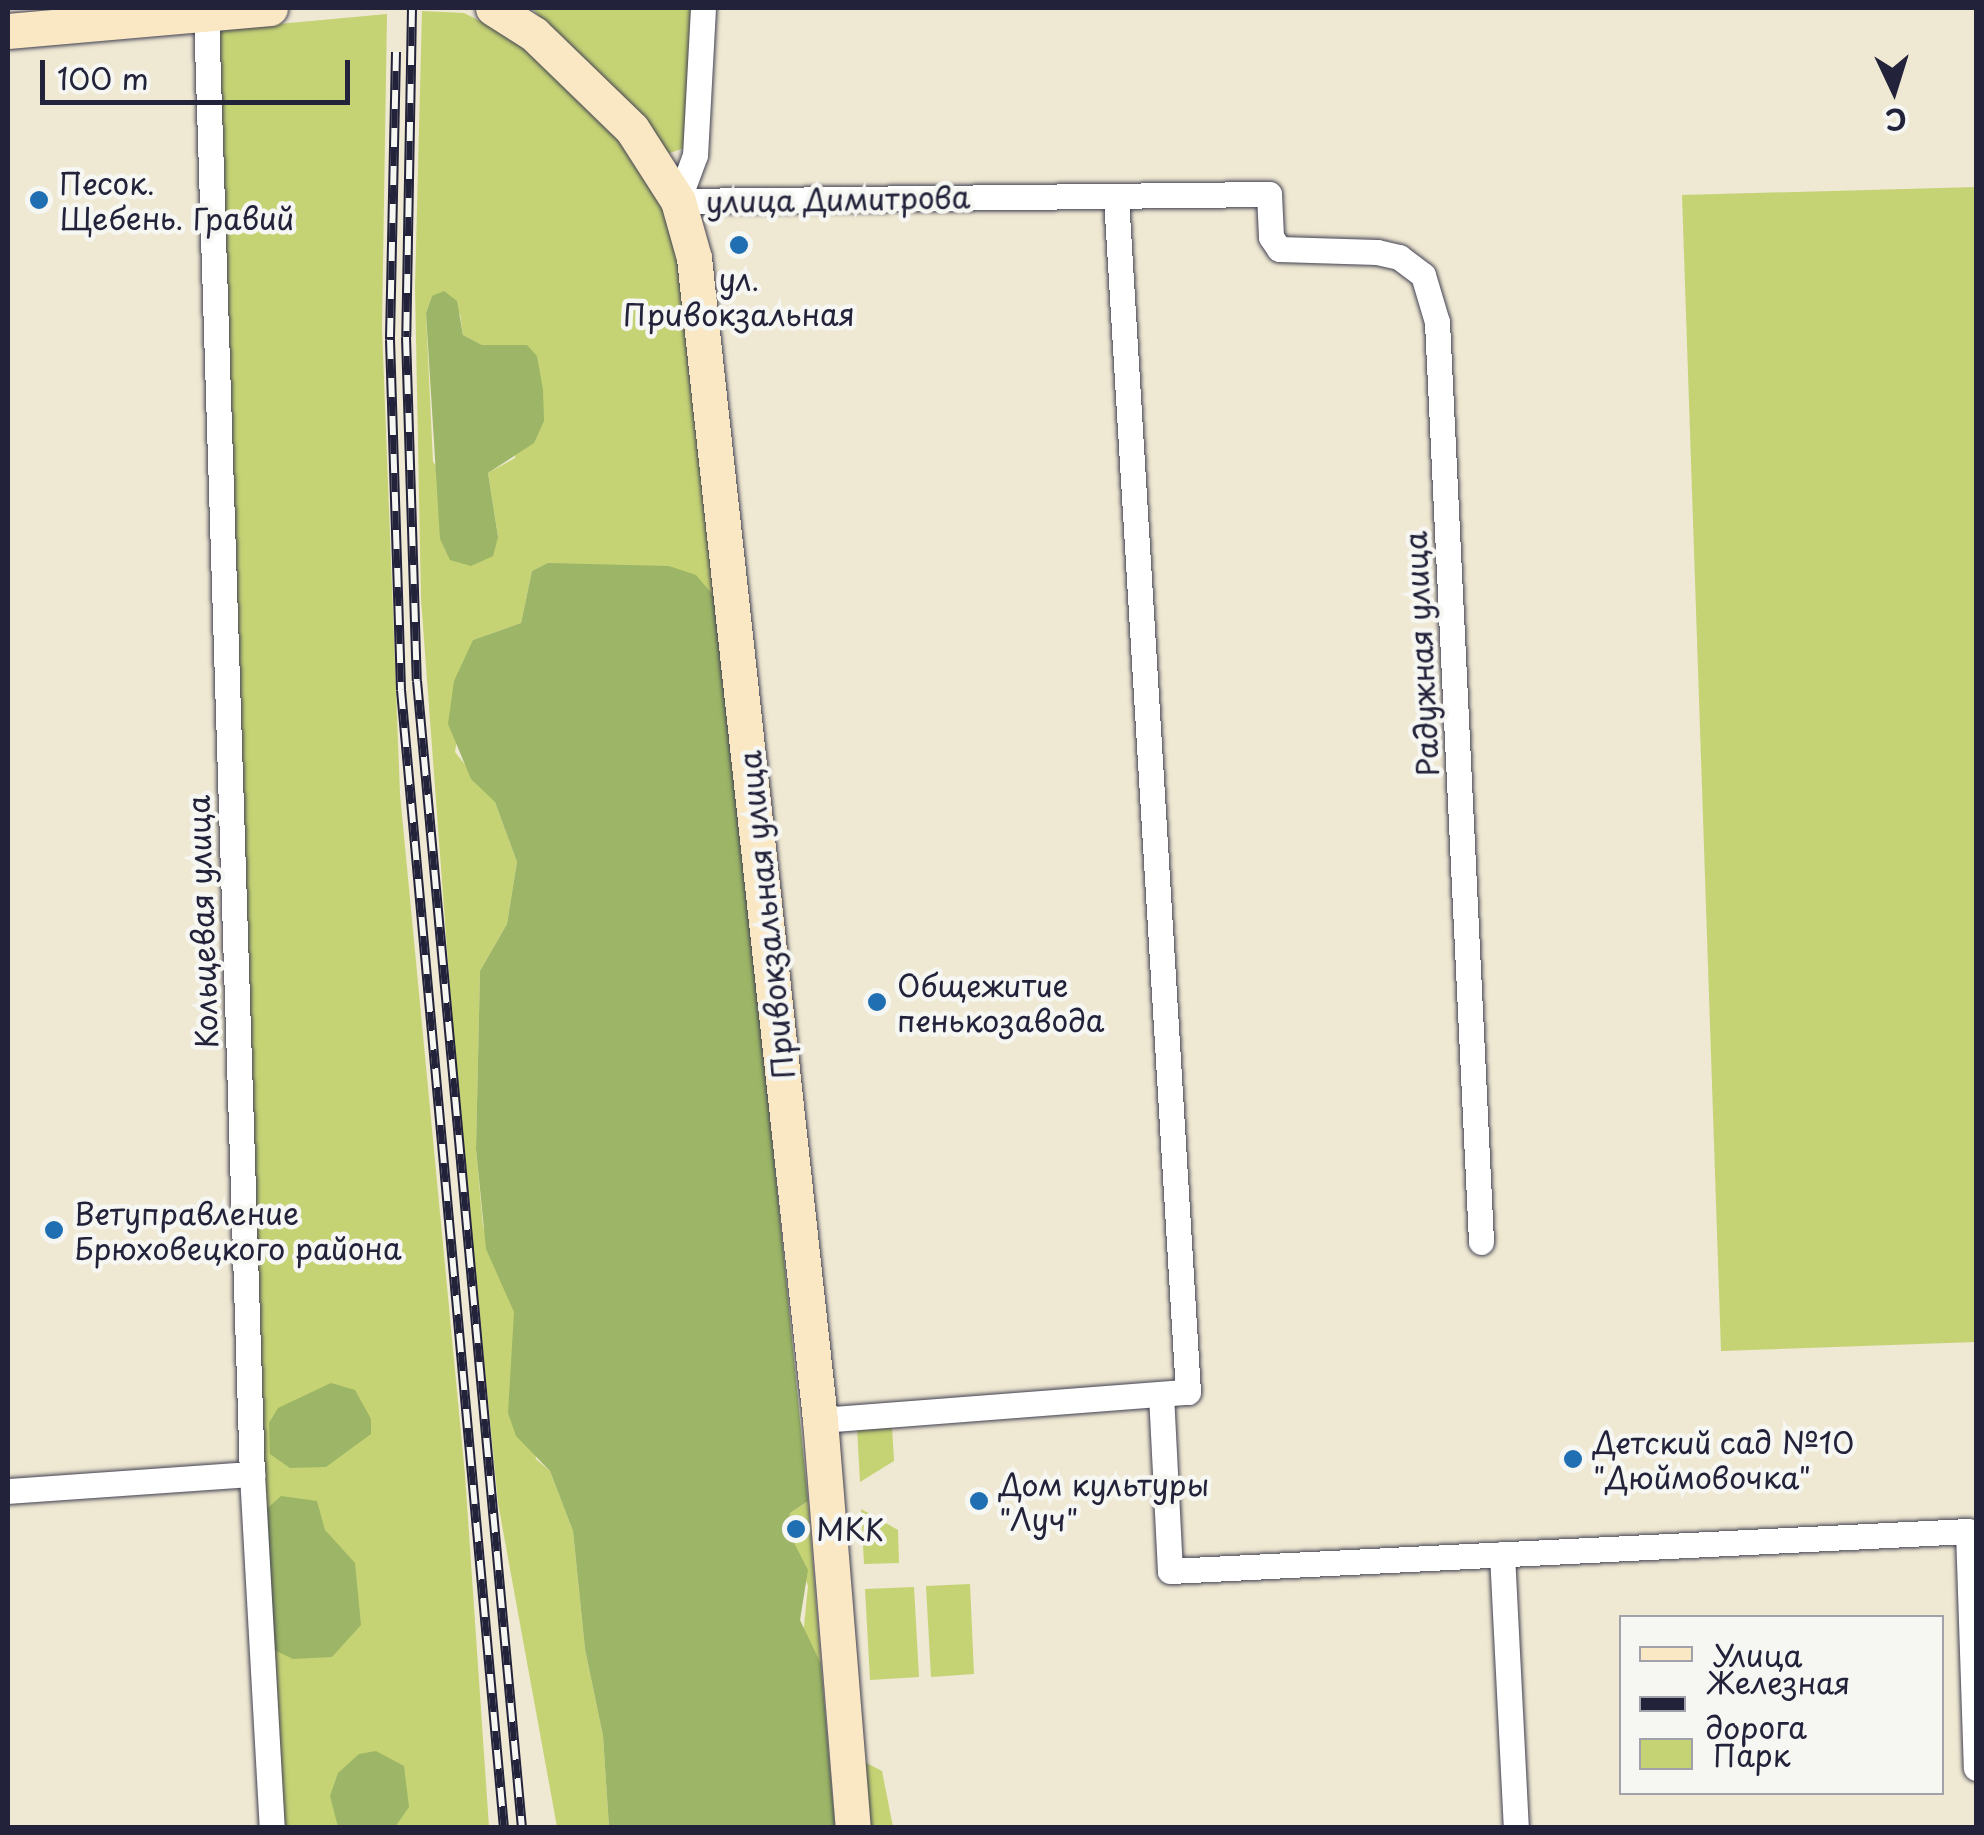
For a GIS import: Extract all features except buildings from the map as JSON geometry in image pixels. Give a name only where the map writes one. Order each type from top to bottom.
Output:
[{"type":"main road","points":[[8,31],[270,8]]},
{"type":"main road","name":"улица Димитрова","points":[[493,8],[527,21],[632,129],[678,202]]},
{"type":"main road","name":"Привокзальная улица","points":[[678,202],[700,299],[820,1420],[853,1828]]},
{"type":"street","points":[[678,202],[696,154],[703,8]]},
{"type":"street","name":"Кольцевая улица","points":[[206,13],[252,1474],[272,1828]]},
{"type":"street","name":"улица Димитрова","points":[[678,202],[1269,194]]},
{"type":"street","name":"Радужная улица","points":[[1269,194],[1272,237],[1279,249],[1399,257],[1423,275],[1436,305],[1481,1242]]},
{"type":"street","points":[[820,1420],[1188,1392],[1116,196]]},
{"type":"street","points":[[1161,1394],[1170,1571],[1968,1531],[1976,1768]]},
{"type":"street","points":[[8,1492],[252,1474]]},
{"type":"street","points":[[1502,1554],[1516,1828]]},
{"type":"green space","points":[[532,8],[693,8],[684,148],[670,153],[660,148]]},
{"type":"green space","points":[[422,11],[464,13],[514,38],[637,155],[675,225],[719,602],[549,563],[532,571],[521,623],[473,640],[455,752],[495,802],[517,862],[507,924],[480,971],[476,1149],[483,1226],[514,1312],[536,1459],[550,1471],[573,1531],[585,1649],[603,1736],[609,1827],[557,1827],[498,1503],[457,1083],[421,599],[415,287]],"holes":[[[432,296],[460,314],[463,335],[482,345],[527,345],[515,458],[488,473],[498,537],[433,462],[426,313]]]},
{"type":"green space","points":[[387,14],[382,328],[400,794],[465,1475],[489,1827],[281,1827],[260,1473],[214,30]]},
{"type":"green space","points":[[1976,187],[1976,1342],[1721,1351],[1682,195]]},
{"type":"green space","points":[[444,291],[457,301],[463,335],[482,345],[527,345],[537,356],[543,390],[544,421],[534,443],[488,473],[498,537],[493,556],[471,566],[450,560],[440,539],[426,313],[432,296]]},
{"type":"green space","points":[[548,563],[669,566],[696,575],[719,602],[808,1501],[790,1513],[788,1531],[808,1570],[800,1620],[821,1664],[835,1827],[609,1827],[603,1736],[585,1649],[573,1531],[550,1471],[516,1436],[508,1413],[514,1312],[486,1249],[476,1149],[480,971],[507,924],[517,862],[495,802],[471,779],[448,724],[454,681],[473,640],[521,623],[532,571]]},
{"type":"green space","points":[[331,1383],[355,1390],[371,1419],[371,1434],[326,1467],[290,1468],[270,1454],[269,1423],[278,1408]]},
{"type":"green space","points":[[892,1426],[894,1461],[860,1482],[857,1428]]},
{"type":"green space","points":[[281,1496],[317,1501],[325,1530],[355,1563],[361,1625],[332,1657],[293,1659],[270,1648],[262,1513]]},
{"type":"green space","points":[[808,1501],[821,1664],[803,1636],[808,1586],[788,1531],[790,1513]]},
{"type":"green space","points":[[861,1509],[898,1530],[899,1563],[864,1564]]},
{"type":"green space","points":[[970,1584],[974,1674],[931,1677],[926,1586]]},
{"type":"green space","points":[[914,1587],[919,1677],[870,1680],[865,1589]]},
{"type":"green space","points":[[376,1751],[404,1766],[409,1807],[395,1827],[338,1827],[330,1796],[338,1773],[359,1754]]},
{"type":"green space","points":[[857,1758],[882,1771],[893,1827],[863,1827]]},
{"type":"railway","points":[[412,8],[406,337],[417,681],[522,1828]]},
{"type":"railway","points":[[396,52],[390,340],[401,690],[504,1828]]},
{"type":"place","name":"Песок. Щебень. Гравий","points":[[39,200]]},
{"type":"place","name":"ул. Привокзальная","points":[[739,245]]},
{"type":"place","name":"Общежитие пенькозавода","points":[[877,1002]]},
{"type":"place","name":"Ветуправление Брюховецкого района","points":[[54,1230]]},
{"type":"place","name":"Детский сад №10 \"Дюймовочка\"","points":[[1573,1459]]},
{"type":"place","name":"Дом культуры \"Луч\"","points":[[979,1501]]},
{"type":"place","name":"МКК","points":[[796,1529]]}]
